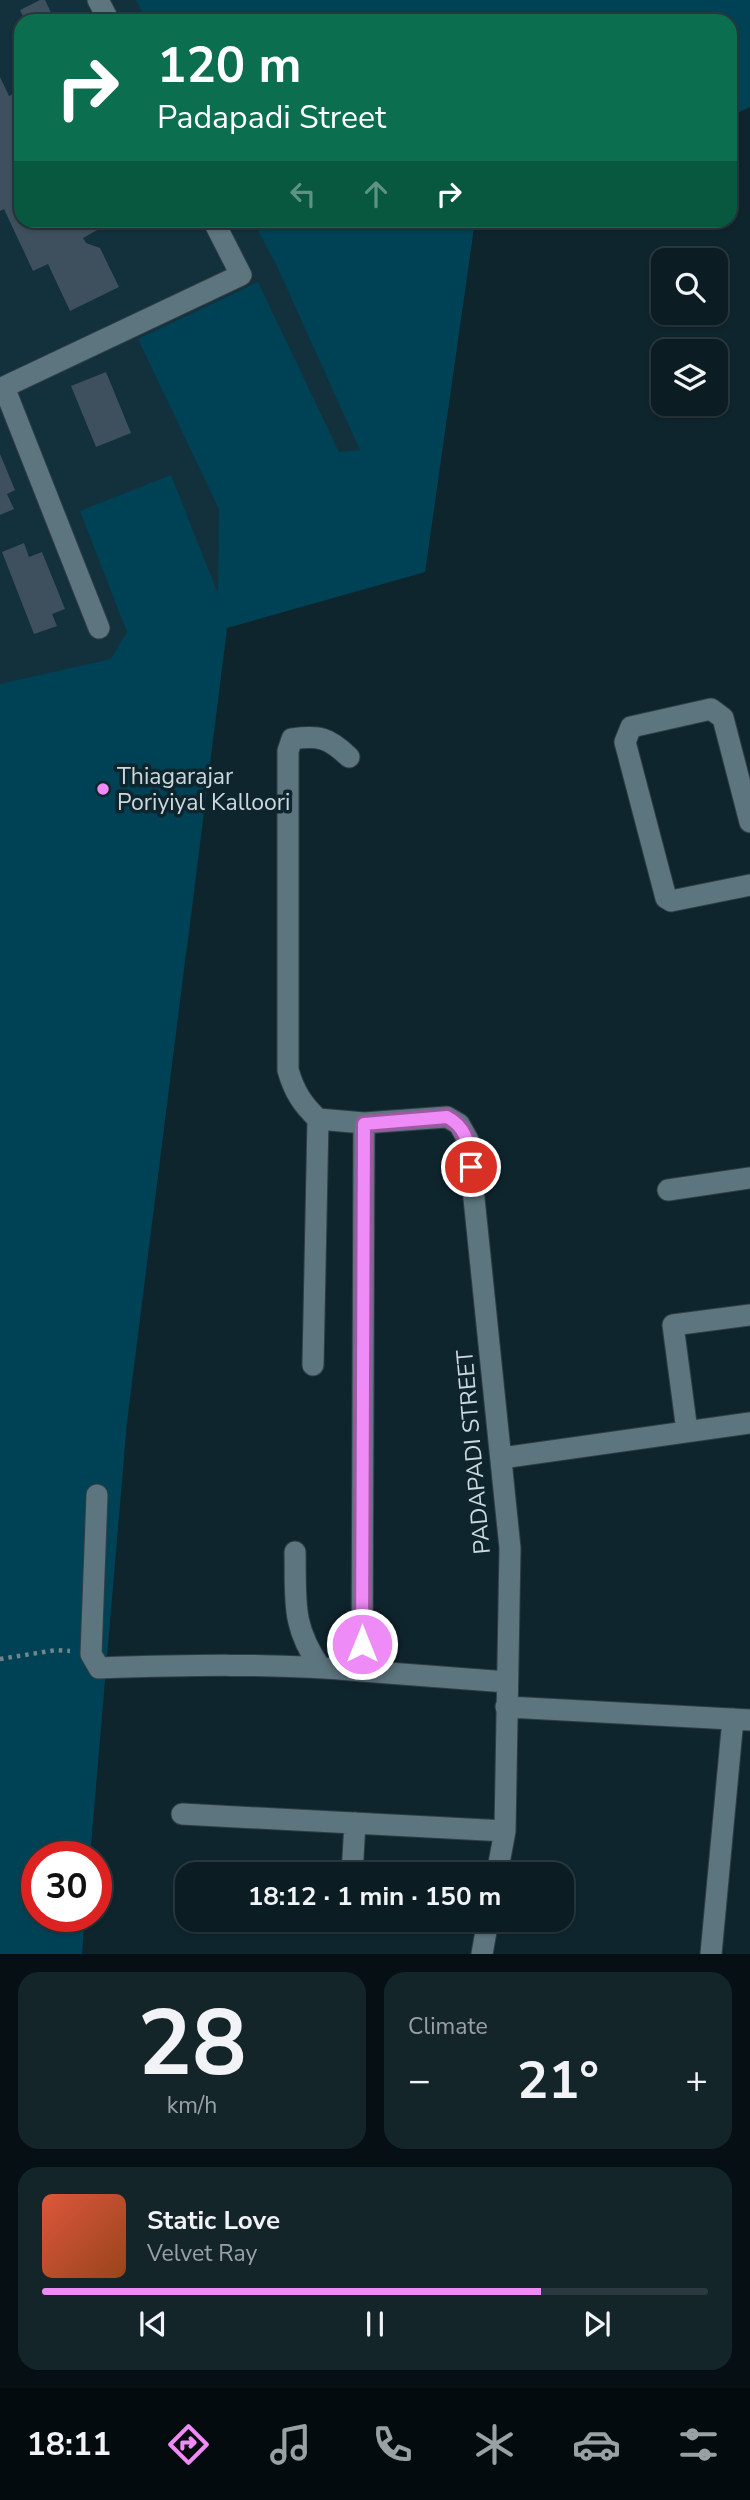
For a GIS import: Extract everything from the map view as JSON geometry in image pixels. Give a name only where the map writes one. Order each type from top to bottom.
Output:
[{"type":"street","points":[[99,628],[4,387],[241,275],[217,228]]},
{"type":"street","points":[[750,822],[723,718],[719,712],[711,709],[631,727],[625,742],[666,898],[671,901],[750,885]]},
{"type":"street","points":[[349,757],[334,742],[314,736],[292,739],[288,751],[288,1070],[294,1089],[303,1104],[318,1119],[364,1124],[362,1671]]},
{"type":"street","name":"PADAPADI STREET","points":[[364,1124],[447,1117],[459,1124],[468,1140],[510,1548],[505,1831],[499,1862]]},
{"type":"street","points":[[313,1365],[318,1119]]},
{"type":"street","points":[[668,1190],[750,1178]]},
{"type":"street","points":[[687,1431],[673,1325],[750,1315]]},
{"type":"street","points":[[502,1458],[750,1423]]},
{"type":"street","points":[[97,1495],[91,1654],[99,1668],[320,1667],[507,1682]]},
{"type":"street","points":[[295,1552],[296,1619],[307,1648],[320,1667]]},
{"type":"street","points":[[506,1707],[741,1720],[710,1954]]},
{"type":"street","points":[[182,1814],[505,1831]]},
{"type":"street","points":[[353,1862],[355,1823]]},
{"type":"street","points":[[482,1954],[486,1932]]},
{"type":"path","points":[[0,1659],[56,1650],[91,1654]]},
{"type":"shaded area","name":"Thiagarajar Poriyiyal Kalloori","points":[[0,0],[750,0],[750,107],[737,113],[737,14],[14,14],[14,228],[474,228],[425,572],[227,628],[187,950],[0,1440]]},
{"type":"shaded area","points":[[136,0],[750,0],[750,107],[737,113],[737,14],[143,14]]},
{"type":"shaded area","name":"Thiagarajar Poriyiyal Kalloori","points":[[257,228],[474,228],[425,572],[227,628],[127,1422],[91,1841],[21,1841],[21,1932],[84,1932],[82,1954],[0,1954],[0,684],[111,659],[127,632],[80,511],[171,475],[218,594],[219,509],[138,339],[258,282],[339,452],[360,450],[276,264]]},
{"type":"building","points":[[45,0],[52,14],[22,14],[20,10]]},
{"type":"building","points":[[0,77],[9,96],[14,94],[14,228],[99,228],[83,238],[86,243],[100,248],[119,287],[70,311],[48,264],[33,271],[4,209],[0,211]]},
{"type":"building","points":[[106,372],[131,433],[96,447],[71,386]]},
{"type":"building","points":[[0,454],[15,490],[7,494],[14,509],[0,515]]},
{"type":"building","points":[[24,543],[29,557],[42,552],[65,609],[52,614],[57,626],[34,634],[2,552]]},
{"type":"place","name":"Thiagarajar Poriyiyal Kalloori","points":[[103,789]]},
{"type":"route","points":[[362,1644],[364,1124],[447,1117],[459,1124],[468,1140],[471,1167]]}]
